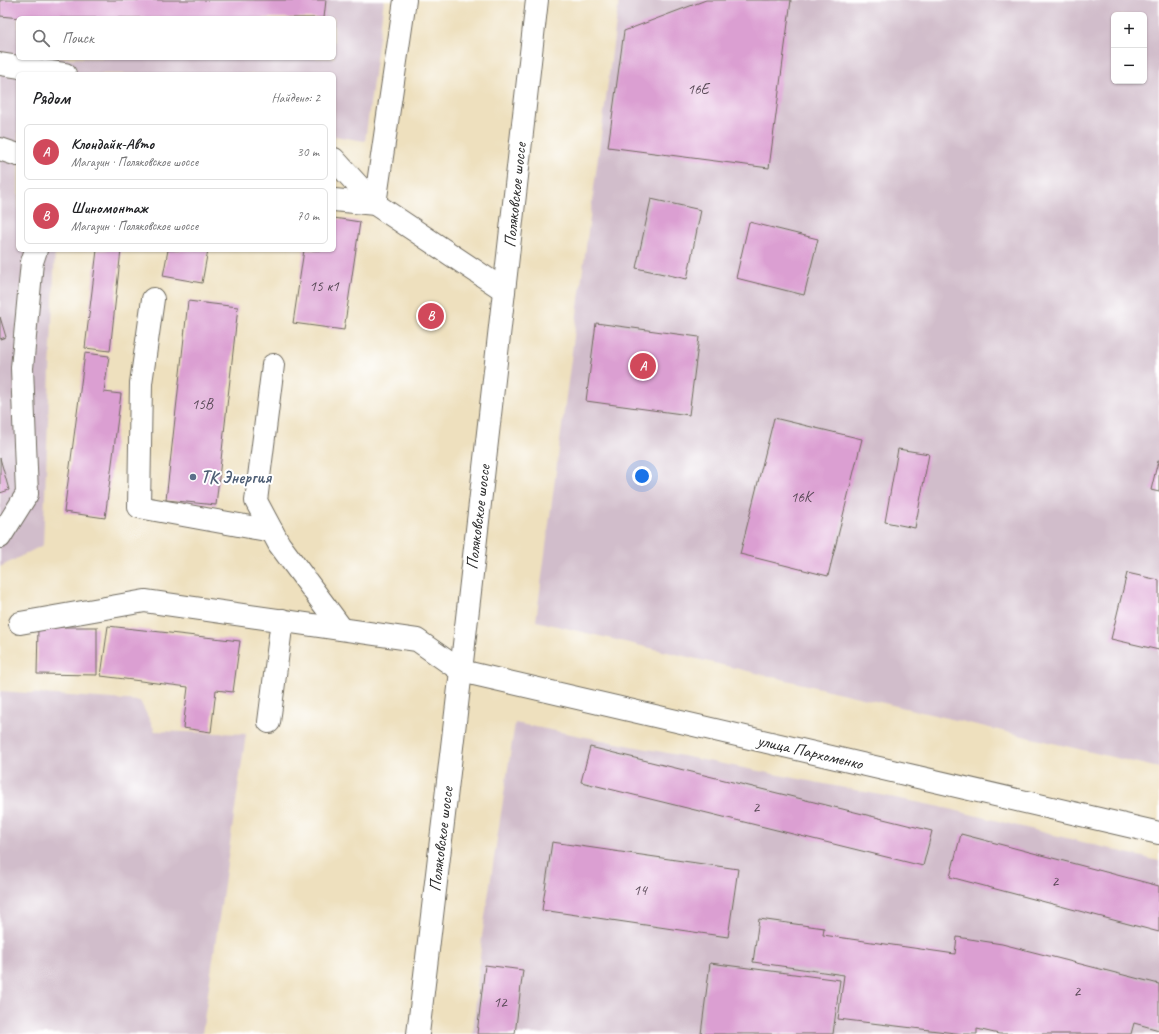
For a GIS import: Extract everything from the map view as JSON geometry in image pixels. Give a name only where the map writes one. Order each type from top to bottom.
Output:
[{"type":"main road","points":[[375,204],[405,0]]},
{"type":"main road","name":"Поляковское шоссе","points":[[418,1034],[461,671],[537,0]]},
{"type":"main road","points":[[0,64],[52,72]]},
{"type":"main road","points":[[0,149],[16,154]]},
{"type":"main road","points":[[336,160],[375,204],[504,290]]},
{"type":"main road","points":[[336,200],[375,204]]},
{"type":"main road","points":[[0,537],[27,494],[22,368],[32,262],[35,252]]},
{"type":"main road","points":[[153,299],[141,383],[139,507],[272,531]]},
{"type":"main road","points":[[273,364],[256,501],[279,544],[342,629]]},
{"type":"main road","points":[[20,623],[145,601],[417,640],[461,671]]},
{"type":"main road","points":[[269,722],[282,620]]},
{"type":"main road","name":"улица Пархоменко","points":[[461,671],[1159,833]]},
{"type":"shaded area","points":[[0,0],[384,0],[365,141],[336,136],[336,72],[16,72],[16,252],[55,252],[43,545],[0,567]]},
{"type":"shaded area","points":[[619,0],[1159,0],[1159,768],[536,621]]},
{"type":"shaded area","points":[[0,691],[140,701],[155,731],[246,734],[202,1034],[0,1034]]},
{"type":"shaded area","points":[[515,723],[941,807],[1159,861],[1159,1034],[473,1034],[482,936]]},
{"type":"building","points":[[0,0],[326,0],[324,16],[16,16],[16,18],[0,16]]},
{"type":"building","points":[[706,0],[791,0],[769,168],[608,147],[624,31]]},
{"type":"building","points":[[651,199],[701,210],[687,279],[636,268]]},
{"type":"building","points":[[336,218],[360,222],[344,330],[293,323],[304,252],[336,252]]},
{"type":"building","points":[[749,222],[818,239],[804,295],[736,278]]},
{"type":"building","points":[[97,252],[121,252],[110,351],[85,348]]},
{"type":"building","points":[[168,252],[208,252],[202,283],[163,276]]},
{"type":"building","points":[[188,301],[238,307],[216,505],[166,500]]},
{"type":"building","points":[[0,317],[6,337],[0,339]]},
{"type":"building","points":[[596,323],[699,337],[689,415],[586,401]]},
{"type":"building","points":[[85,353],[109,356],[104,392],[121,394],[105,518],[64,512]]},
{"type":"building","points":[[774,418],[862,439],[828,576],[740,554]]},
{"type":"building","points":[[898,449],[929,454],[915,528],[885,522]]},
{"type":"building","points":[[0,458],[9,490],[0,493]]},
{"type":"building","points":[[1159,461],[1159,492],[1151,490]]},
{"type":"building","points":[[1127,573],[1159,580],[1159,650],[1111,639]]},
{"type":"building","points":[[108,626],[240,641],[233,692],[216,690],[211,732],[183,728],[188,687],[101,676]]},
{"type":"building","points":[[38,627],[97,627],[97,675],[37,674]]},
{"type":"building","points":[[590,747],[932,831],[923,866],[581,782]]},
{"type":"building","points":[[961,834],[1159,886],[1159,932],[950,877]]},
{"type":"building","points":[[552,842],[738,869],[728,937],[542,910]]},
{"type":"building","points":[[759,919],[824,928],[823,935],[955,954],[957,937],[1002,944],[1159,984],[1159,1030],[1134,1023],[1131,1034],[999,1034],[977,1029],[977,1034],[963,1034],[838,1019],[844,975],[753,962]]},
{"type":"building","points":[[710,963],[840,980],[833,1034],[701,1034]]},
{"type":"building","points":[[485,965],[523,970],[515,1034],[477,1034]]},
{"type":"place","name":"Шиномонтаж","points":[[431,316]]},
{"type":"place","name":"Клондайк-Авто","points":[[643,366]]},
{"type":"place","name":"ТК Энергия","points":[[193,477]]}]
